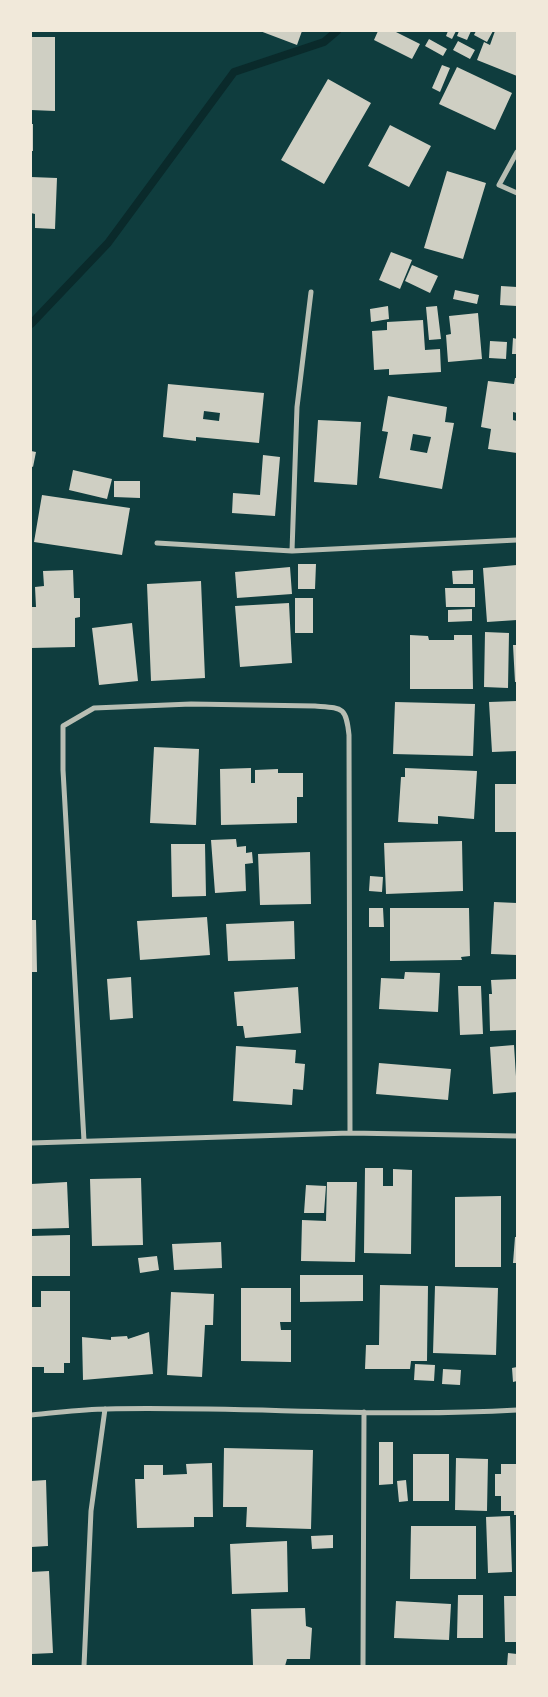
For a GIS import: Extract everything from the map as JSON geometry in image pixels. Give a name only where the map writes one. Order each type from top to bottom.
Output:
[{"type":"street","points":[[517,152],[499,185],[517,193]]},
{"type":"street","points":[[292,551],[297,407],[311,292]]},
{"type":"street","points":[[157,542],[292,551],[517,540]]},
{"type":"street","points":[[84,1141],[63,770],[63,726],[94,708],[191,704],[331,707],[341,710],[347,718],[349,735],[350,1133]]},
{"type":"street","points":[[31,1143],[350,1133],[517,1136]]},
{"type":"street","points":[[84,1666],[91,1511],[105,1409]]},
{"type":"street","points":[[31,1415],[105,1409],[364,1412],[486,1412],[517,1410]]},
{"type":"street","points":[[363,1666],[364,1412]]},
{"type":"building","points":[[260,31],[302,31],[297,45]]},
{"type":"building","points":[[378,31],[394,31],[420,44],[412,59],[374,40]]},
{"type":"building","points":[[448,31],[456,31],[452,39],[446,36]]},
{"type":"building","points":[[459,31],[471,31],[467,40],[457,36]]},
{"type":"building","points":[[476,31],[493,31],[487,42],[474,35]]},
{"type":"building","points":[[495,31],[517,31],[517,76],[477,60],[484,42],[490,45]]},
{"type":"building","points":[[31,37],[55,37],[55,111],[31,110]]},
{"type":"building","points":[[429,39],[447,49],[443,56],[425,46]]},
{"type":"building","points":[[458,41],[475,50],[470,59],[453,50]]},
{"type":"building","points":[[442,65],[450,68],[440,92],[432,88]]},
{"type":"building","points":[[457,67],[512,93],[495,130],[439,104]]},
{"type":"building","points":[[328,79],[371,103],[324,184],[281,160]]},
{"type":"building","points":[[31,124],[33,124],[33,151],[31,151]]},
{"type":"building","points":[[390,125],[431,146],[409,187],[368,166]]},
{"type":"building","points":[[447,171],[486,183],[463,259],[424,248]]},
{"type":"building","points":[[31,177],[57,178],[55,229],[35,228],[35,214],[31,213]]},
{"type":"building","points":[[391,252],[412,260],[400,289],[379,280]]},
{"type":"building","points":[[412,265],[438,276],[430,293],[405,281]]},
{"type":"building","points":[[501,286],[517,287],[517,306],[500,305]]},
{"type":"building","points":[[455,290],[479,295],[477,304],[453,299]]},
{"type":"building","points":[[388,306],[389,319],[371,322],[370,309]]},
{"type":"building","points":[[437,306],[441,339],[429,340],[426,307]]},
{"type":"building","points":[[478,313],[482,359],[448,362],[446,335],[451,334],[449,316]]},
{"type":"building","points":[[423,320],[425,350],[440,349],[441,372],[389,375],[389,369],[374,370],[372,331],[387,330],[387,322]]},
{"type":"building","points":[[513,338],[517,339],[517,354],[512,354]]},
{"type":"building","points":[[490,341],[507,342],[506,359],[489,358]]},
{"type":"building","points":[[515,378],[517,378],[517,413],[513,412],[513,420],[517,421],[517,453],[488,449],[491,429],[481,427],[488,381],[514,384]]},
{"type":"building","points":[[168,384],[264,393],[259,443],[196,437],[196,441],[163,437]],"holes":[[[204,411],[220,413],[219,421],[203,419]]]},
{"type":"building","points":[[388,396],[447,407],[445,422],[454,423],[442,489],[379,478],[388,432],[382,431]],"holes":[[[413,434],[431,437],[427,453],[410,450]]]},
{"type":"building","points":[[318,420],[361,422],[357,485],[314,482]]},
{"type":"building","points":[[31,451],[36,452],[33,467],[31,466]]},
{"type":"building","points":[[263,455],[280,457],[275,516],[232,513],[233,493],[260,495]]},
{"type":"building","points":[[73,470],[112,479],[107,499],[69,490]]},
{"type":"building","points":[[114,481],[140,481],[140,498],[114,497]]},
{"type":"building","points":[[42,495],[130,508],[122,555],[34,542]]},
{"type":"building","points":[[298,564],[316,564],[315,589],[298,589]]},
{"type":"building","points":[[517,565],[517,620],[487,622],[483,568]]},
{"type":"building","points":[[290,567],[292,594],[237,598],[235,572]]},
{"type":"building","points":[[73,570],[74,598],[80,598],[80,617],[75,618],[75,647],[31,648],[31,607],[36,607],[35,587],[44,586],[43,571]]},
{"type":"building","points":[[473,570],[473,584],[453,584],[452,571]]},
{"type":"building","points":[[201,581],[205,678],[151,681],[147,584]]},
{"type":"building","points":[[445,588],[475,588],[475,607],[446,607]]},
{"type":"building","points":[[295,598],[313,598],[313,633],[295,633]]},
{"type":"building","points":[[289,603],[292,663],[240,667],[235,606]]},
{"type":"building","points":[[472,609],[472,621],[448,622],[448,610]]},
{"type":"building","points":[[132,623],[138,681],[99,685],[92,628]]},
{"type":"building","points":[[485,632],[509,633],[508,688],[484,687]]},
{"type":"building","points":[[410,635],[428,636],[429,640],[454,640],[454,635],[472,635],[473,689],[410,689]]},
{"type":"building","points":[[513,645],[517,645],[517,682],[515,682]]},
{"type":"building","points":[[517,701],[517,751],[492,752],[489,702]]},
{"type":"building","points":[[395,702],[475,704],[473,756],[393,754]]},
{"type":"building","points":[[154,747],[199,749],[196,825],[150,823]]},
{"type":"building","points":[[251,768],[251,783],[255,783],[255,770],[278,769],[278,773],[303,773],[303,797],[297,797],[297,823],[221,825],[220,769]]},
{"type":"building","points":[[405,768],[477,771],[474,819],[438,816],[438,824],[398,822],[401,777],[405,777]]},
{"type":"building","points":[[495,784],[517,784],[517,832],[495,832]]},
{"type":"building","points":[[236,839],[237,847],[246,846],[246,853],[252,852],[253,863],[245,864],[246,891],[215,893],[211,840]]},
{"type":"building","points":[[462,841],[463,891],[386,894],[384,843]]},
{"type":"building","points":[[171,844],[205,844],[206,896],[172,897]]},
{"type":"building","points":[[310,852],[311,904],[260,905],[258,854]]},
{"type":"building","points":[[370,876],[383,877],[382,892],[369,891]]},
{"type":"building","points":[[494,902],[517,903],[517,955],[491,954]]},
{"type":"building","points":[[369,908],[383,908],[384,927],[369,927]]},
{"type":"building","points":[[390,908],[469,908],[470,956],[461,957],[462,960],[390,961]]},
{"type":"building","points":[[207,917],[210,955],[140,960],[137,921]]},
{"type":"building","points":[[31,920],[36,920],[37,972],[31,972]]},
{"type":"building","points":[[294,921],[295,959],[228,961],[226,924]]},
{"type":"building","points":[[405,972],[440,973],[438,1012],[379,1009],[381,978],[404,979]]},
{"type":"building","points":[[131,977],[133,1018],[110,1020],[107,979]]},
{"type":"building","points":[[517,979],[517,1030],[490,1031],[489,994],[492,994],[491,980]]},
{"type":"building","points":[[458,986],[481,986],[483,1034],[460,1035]]},
{"type":"building","points":[[298,987],[301,1033],[245,1038],[243,1026],[237,1026],[234,992]]},
{"type":"building","points":[[514,1045],[517,1092],[493,1094],[490,1047]]},
{"type":"building","points":[[236,1046],[296,1050],[295,1063],[305,1064],[303,1090],[293,1089],[292,1105],[233,1101]]},
{"type":"building","points":[[379,1063],[451,1069],[448,1100],[376,1094]]},
{"type":"building","points":[[365,1168],[383,1168],[383,1186],[393,1186],[393,1169],[412,1170],[411,1254],[364,1253]]},
{"type":"building","points":[[141,1178],[143,1245],[92,1246],[90,1179]]},
{"type":"building","points":[[67,1182],[69,1228],[31,1229],[31,1184]]},
{"type":"building","points":[[327,1182],[357,1182],[355,1262],[301,1261],[302,1220],[326,1221]]},
{"type":"building","points":[[306,1185],[326,1186],[324,1213],[304,1213]]},
{"type":"building","points":[[501,1196],[501,1267],[455,1267],[455,1197]]},
{"type":"building","points":[[70,1235],[70,1276],[31,1276],[31,1236]]},
{"type":"building","points":[[515,1237],[517,1237],[517,1263],[513,1263]]},
{"type":"building","points":[[221,1242],[222,1268],[174,1270],[172,1244]]},
{"type":"building","points":[[157,1256],[159,1270],[140,1273],[138,1258]]},
{"type":"building","points":[[300,1275],[363,1275],[363,1301],[300,1302]]},
{"type":"building","points":[[380,1285],[428,1286],[427,1361],[411,1361],[410,1369],[365,1369],[366,1345],[379,1345]]},
{"type":"building","points":[[435,1286],[498,1288],[496,1355],[433,1353]]},
{"type":"building","points":[[241,1288],[291,1288],[291,1322],[280,1322],[281,1330],[291,1330],[291,1362],[241,1361]]},
{"type":"building","points":[[41,1291],[70,1291],[70,1363],[64,1363],[64,1373],[44,1373],[44,1367],[31,1367],[31,1307],[41,1307]]},
{"type":"building","points":[[171,1292],[214,1294],[213,1325],[205,1325],[202,1377],[167,1375]]},
{"type":"building","points":[[149,1332],[153,1374],[83,1380],[82,1337],[111,1340],[111,1337],[127,1336],[128,1339]]},
{"type":"building","points":[[415,1364],[435,1365],[434,1381],[414,1380]]},
{"type":"building","points":[[517,1367],[517,1381],[513,1382],[512,1368]]},
{"type":"building","points":[[443,1369],[461,1370],[460,1385],[442,1384]]},
{"type":"building","points":[[379,1442],[393,1442],[393,1484],[379,1485]]},
{"type":"building","points":[[224,1448],[313,1450],[311,1529],[246,1527],[247,1507],[223,1507]]},
{"type":"building","points":[[413,1454],[449,1454],[449,1501],[413,1501]]},
{"type":"building","points":[[456,1458],[488,1459],[487,1511],[455,1510]]},
{"type":"building","points":[[212,1463],[213,1517],[194,1517],[194,1527],[137,1528],[135,1479],[144,1479],[144,1465],[163,1465],[163,1475],[187,1474],[186,1464]]},
{"type":"building","points":[[501,1464],[517,1464],[517,1515],[514,1515],[514,1511],[501,1511],[501,1496],[495,1496],[495,1474],[501,1474]]},
{"type":"building","points":[[46,1480],[48,1546],[31,1547],[31,1481]]},
{"type":"building","points":[[406,1480],[408,1501],[399,1502],[397,1481]]},
{"type":"building","points":[[510,1516],[512,1572],[488,1573],[486,1517]]},
{"type":"building","points":[[411,1526],[476,1526],[476,1579],[410,1579]]},
{"type":"building","points":[[333,1535],[333,1548],[312,1549],[311,1536]]},
{"type":"building","points":[[287,1541],[288,1592],[232,1594],[230,1544]]},
{"type":"building","points":[[49,1571],[53,1653],[31,1654],[31,1572]]},
{"type":"building","points":[[458,1595],[483,1595],[483,1638],[457,1638]]},
{"type":"building","points":[[504,1596],[517,1596],[517,1642],[505,1642]]},
{"type":"building","points":[[396,1601],[451,1604],[449,1640],[394,1638]]},
{"type":"building","points":[[305,1608],[306,1626],[312,1628],[310,1659],[287,1659],[285,1666],[253,1666],[251,1609]]},
{"type":"building","points":[[508,1653],[517,1654],[517,1666],[507,1666]]},
{"type":"waterway","points":[[31,324],[108,243],[234,72],[324,42],[337,31]]}]
